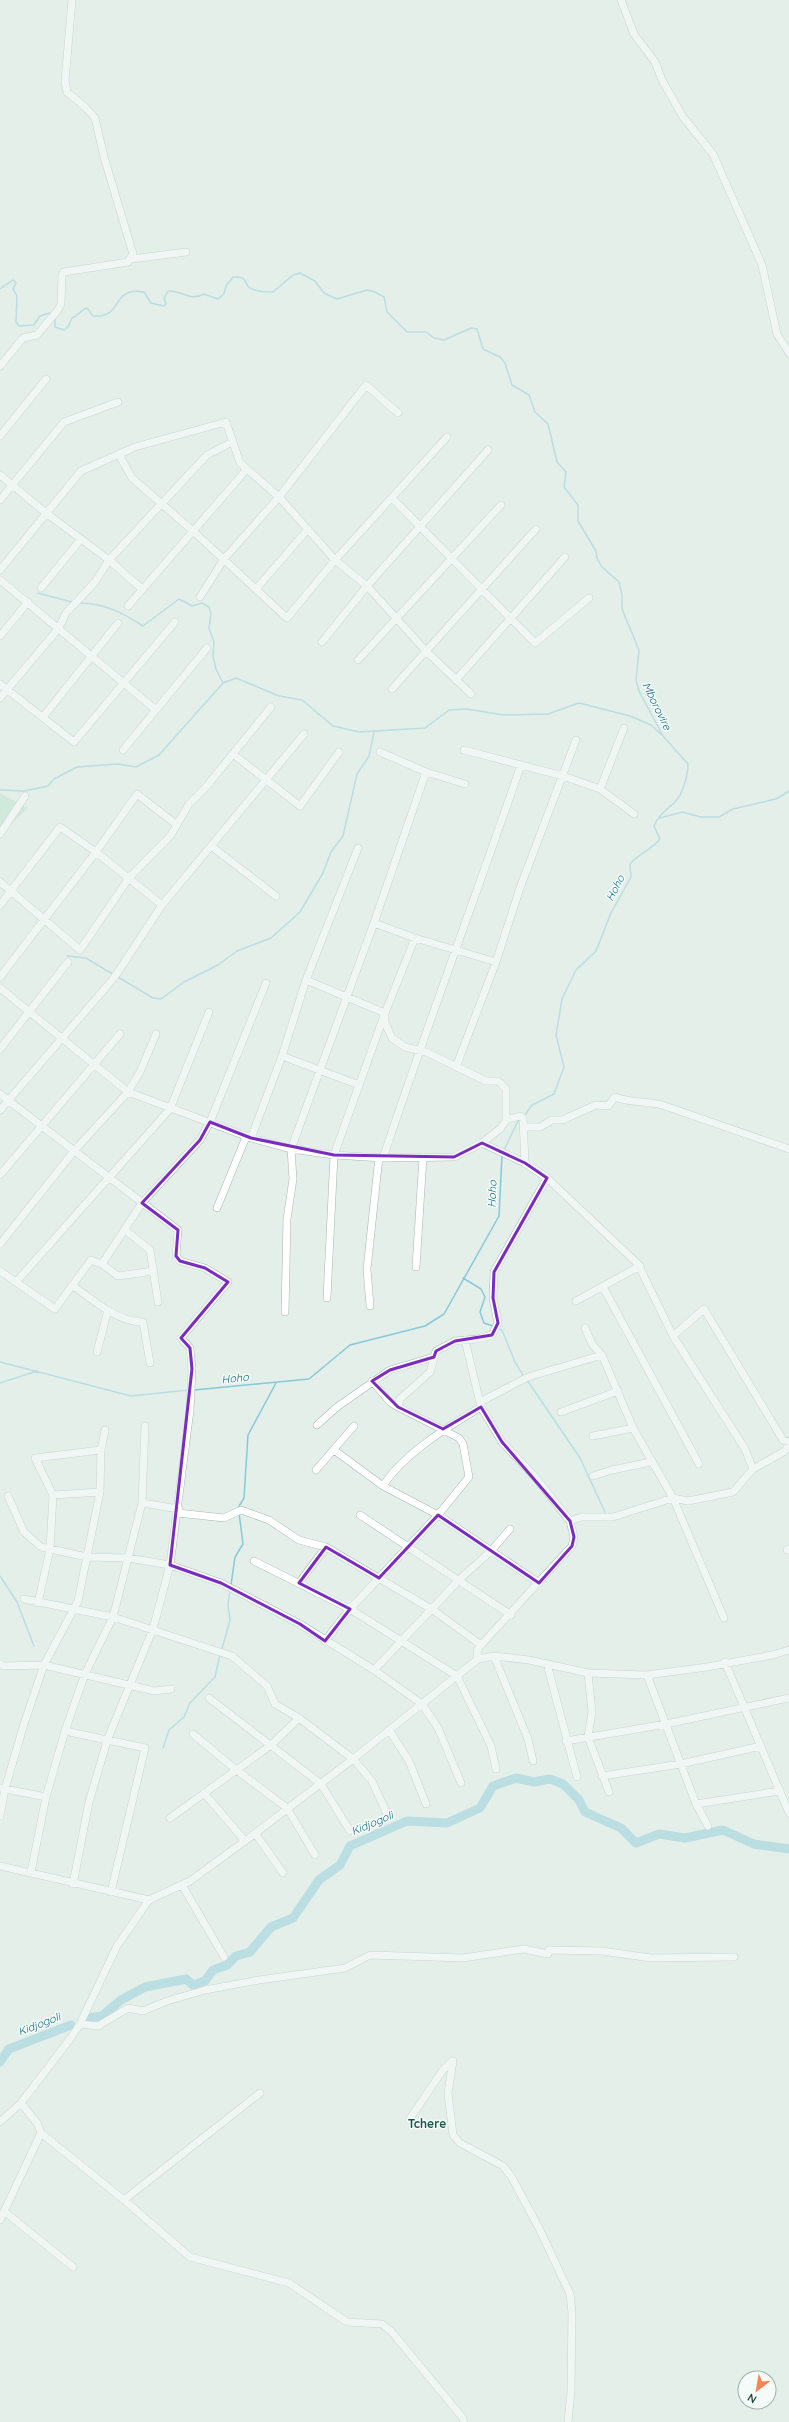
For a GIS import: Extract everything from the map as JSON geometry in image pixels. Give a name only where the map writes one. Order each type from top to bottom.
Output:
[{"type":"street","points":[[72,0],[65,81],[67,92],[85,106],[95,118],[104,157],[133,254],[132,259]]},
{"type":"street","points":[[621,0],[634,34],[655,62],[662,80],[683,117],[713,154],[762,265],[768,287],[768,298],[774,313],[777,334],[789,353]]},
{"type":"street","points":[[0,366],[23,338],[37,335],[45,328],[61,304],[62,275],[64,272],[128,262],[132,259],[186,252]]},
{"type":"street","points":[[0,436],[46,379]]},
{"type":"street","points":[[200,597],[224,559],[279,496],[366,385],[398,413]]},
{"type":"street","points":[[0,500],[64,422],[118,402]]},
{"type":"street","points":[[0,570],[81,471],[135,447],[226,422],[240,463],[279,496],[335,560],[367,586],[425,650],[471,694]]},
{"type":"street","points":[[119,455],[132,478],[224,559],[287,618],[335,560],[447,437]]},
{"type":"street","points":[[0,698],[59,628],[66,613],[95,582],[109,560],[207,455],[232,442]]},
{"type":"street","points":[[322,642],[367,586],[488,450]]},
{"type":"street","points":[[128,606],[247,469]]},
{"type":"street","points":[[0,475],[13,484],[46,513],[109,560],[142,590]]},
{"type":"street","points":[[392,498],[535,643],[589,598]]},
{"type":"street","points":[[358,660],[501,505]]},
{"type":"street","points":[[256,589],[308,529]]},
{"type":"street","points":[[392,689],[480,588],[536,529]]},
{"type":"street","points":[[41,588],[81,539]]},
{"type":"street","points":[[456,680],[564,558]]},
{"type":"street","points":[[0,580],[92,655],[156,710]]},
{"type":"street","points":[[0,636],[28,602]]},
{"type":"street","points":[[0,684],[74,742],[125,684],[175,622]]},
{"type":"street","points":[[42,717],[118,623]]},
{"type":"street","points":[[123,750],[207,648]]},
{"type":"street","points":[[0,882],[80,950],[129,878],[171,835],[189,804],[206,787],[270,707]]},
{"type":"street","points":[[600,788],[624,728]]},
{"type":"street","points":[[0,1110],[116,976],[162,906],[266,782],[304,734]]},
{"type":"street","points":[[456,1067],[496,962],[520,888],[576,740]]},
{"type":"street","points":[[464,750],[563,776],[600,788],[634,814]]},
{"type":"street","points":[[233,754],[266,782],[300,806],[340,752]]},
{"type":"street","points":[[380,752],[426,772],[465,784]]},
{"type":"street","points":[[370,1306],[367,1269],[381,1157],[456,949],[463,934],[521,765]]},
{"type":"street","points":[[284,1312],[287,1219],[293,1179],[291,1149],[374,923],[426,772]]},
{"type":"street","points":[[0,977],[96,852],[137,794],[177,824]]},
{"type":"street","points":[[0,834],[25,796]]},
{"type":"street","points":[[0,905],[10,890],[60,827],[96,852],[162,906]]},
{"type":"street","points":[[211,846],[276,896]]},
{"type":"street","points":[[217,1208],[282,1056],[306,980],[358,848]]},
{"type":"street","points":[[374,923],[415,938],[496,962]]},
{"type":"street","points":[[327,1298],[334,1155],[385,1013],[415,938]]},
{"type":"street","points":[[0,1049],[68,962]]},
{"type":"street","points":[[306,980],[385,1013]]},
{"type":"street","points":[[102,1264],[142,1204],[200,1140],[210,1122],[266,983]]},
{"type":"street","points":[[0,988],[62,1040],[128,1092],[210,1122],[248,1138],[291,1149],[334,1155],[381,1157],[454,1157],[482,1143],[500,1128],[506,1120],[506,1089],[498,1082],[486,1081],[419,1051],[405,1047],[392,1038],[385,1022],[385,1013]]},
{"type":"street","points":[[16,1282],[170,1108],[209,1012]]},
{"type":"street","points":[[0,1175],[120,1034]]},
{"type":"street","points":[[0,1244],[74,1151],[128,1092],[140,1072],[156,1034]]},
{"type":"street","points":[[282,1056],[359,1085]]},
{"type":"street","points":[[0,1094],[178,1230],[176,1256],[180,1261],[205,1268],[228,1282],[181,1338],[190,1348],[192,1369],[178,1511],[170,1565],[153,1629],[108,1738],[89,1802],[73,1884]]},
{"type":"street","points":[[524,1128],[540,1127],[552,1120],[562,1120],[596,1105],[608,1106],[615,1097],[627,1102],[641,1100],[662,1105],[789,1149]]},
{"type":"street","points":[[506,1120],[521,1117],[524,1128],[525,1163]]},
{"type":"street","points":[[482,1143],[525,1163],[547,1178],[640,1266],[673,1336],[745,1449],[753,1469]]},
{"type":"street","points":[[416,1267],[423,1157]]},
{"type":"street","points":[[398,1407],[400,1399],[430,1372],[436,1350],[455,1341],[492,1335],[498,1323],[493,1298],[494,1272],[547,1178]]},
{"type":"street","points":[[125,1230],[150,1250],[158,1302]]},
{"type":"street","points":[[0,1271],[55,1309],[91,1260],[102,1264],[118,1276],[154,1271]]},
{"type":"street","points":[[576,1301],[640,1266]]},
{"type":"street","points":[[72,1286],[108,1310],[133,1322],[143,1322],[150,1363]]},
{"type":"street","points":[[603,1287],[699,1464]]},
{"type":"street","points":[[570,1521],[582,1517],[613,1517],[673,1498],[688,1501],[733,1492],[753,1469],[785,1452],[789,1443],[783,1440],[704,1309],[673,1336]]},
{"type":"street","points":[[97,1352],[108,1310]]},
{"type":"street","points":[[585,1328],[592,1344],[602,1355],[633,1428],[651,1462],[673,1498],[724,1618]]},
{"type":"street","points":[[465,1340],[480,1404],[502,1442],[536,1478],[570,1521],[574,1537],[572,1546],[481,1645],[477,1651],[478,1660]]},
{"type":"street","points":[[383,1486],[390,1476],[443,1429],[480,1404],[528,1377],[602,1355]]},
{"type":"street","points":[[317,1425],[337,1407],[372,1381],[390,1370],[434,1357]]},
{"type":"street","points":[[325,1640],[350,1609],[380,1578],[407,1546],[438,1515],[469,1477],[463,1444],[459,1438],[390,1402],[372,1381]]},
{"type":"street","points":[[561,1412],[618,1391]]},
{"type":"street","points":[[30,1872],[46,1796],[65,1731],[85,1674],[114,1617],[142,1503],[145,1426]]},
{"type":"street","points":[[316,1470],[354,1426]]},
{"type":"street","points":[[593,1436],[633,1428]]},
{"type":"street","points":[[0,1816],[3,1789],[44,1665],[78,1601],[100,1492],[101,1450],[105,1430]]},
{"type":"street","points":[[38,1603],[50,1549],[53,1495],[34,1458],[101,1450]]},
{"type":"street","points":[[334,1450],[383,1486],[438,1515],[539,1583]]},
{"type":"street","points":[[593,1476],[612,1470],[651,1462]]},
{"type":"street","points":[[53,1495],[100,1492]]},
{"type":"street","points":[[8,1496],[24,1532],[41,1547],[87,1557],[128,1558],[170,1565],[221,1583],[300,1624],[374,1670],[422,1704],[438,1728],[461,1782]]},
{"type":"street","points":[[142,1503],[178,1511],[224,1518],[239,1511],[269,1520],[299,1540],[326,1547],[380,1578],[433,1610],[481,1645]]},
{"type":"street","points":[[360,1514],[407,1546],[460,1579],[510,1614]]},
{"type":"street","points":[[374,1670],[433,1610],[460,1579],[491,1551],[510,1529]]},
{"type":"street","points":[[299,1582],[326,1547]]},
{"type":"street","points":[[254,1561],[299,1582],[350,1609],[401,1643],[457,1676],[490,1746],[496,1769]]},
{"type":"street","points":[[24,1600],[74,1611],[114,1617],[232,1656],[267,1686],[275,1704],[299,1718],[353,1759],[372,1781],[387,1814]]},
{"type":"street","points":[[0,2122],[21,2103],[80,2024],[116,1946],[149,1900],[182,1885],[255,1834],[478,1660],[494,1656],[547,1664],[588,1673],[647,1675],[707,1667],[725,1662],[772,1655],[789,1650]]},
{"type":"street","points":[[494,1656],[528,1739],[533,1761]]},
{"type":"street","points":[[725,1662],[789,1813]]},
{"type":"street","points":[[0,1664],[3,1666],[44,1665],[130,1684],[154,1691],[171,1689]]},
{"type":"street","points":[[547,1664],[561,1711],[566,1741],[577,1777]]},
{"type":"street","points":[[588,1673],[592,1712],[588,1737],[609,1792]]},
{"type":"street","points":[[647,1675],[696,1804],[708,1826]]},
{"type":"street","points":[[209,1698],[321,1784],[350,1831]]},
{"type":"street","points":[[566,1741],[666,1724],[789,1698]]},
{"type":"street","points":[[170,1818],[271,1745],[299,1718]]},
{"type":"street","points":[[389,1730],[409,1761],[426,1804]]},
{"type":"street","points":[[65,1731],[108,1738],[145,1748],[111,1892]]},
{"type":"street","points":[[193,1734],[235,1770],[287,1808],[315,1855]]},
{"type":"street","points":[[602,1776],[681,1764],[761,1746]]},
{"type":"street","points":[[3,1789],[46,1796]]},
{"type":"street","points":[[696,1804],[780,1791]]},
{"type":"street","points":[[204,1793],[245,1841]]},
{"type":"street","points":[[255,1834],[283,1873]]},
{"type":"street","points":[[0,1866],[30,1872],[73,1884],[149,1900]]},
{"type":"street","points":[[182,1885],[224,1957]]},
{"type":"street","points":[[80,2024],[98,2026],[128,2008],[143,2011],[167,2000],[205,1990],[259,1980],[346,1968],[370,1955],[433,1958],[468,1957],[524,1949],[548,1954],[549,1950],[602,1951],[651,1958],[734,1957]]},
{"type":"street","points":[[409,2120],[443,2070],[452,2060],[448,2093],[453,2135],[460,2143],[503,2166],[511,2176],[539,2228],[570,2294],[572,2313],[571,2391],[568,2422]]},
{"type":"street","points":[[124,2200],[260,2093]]},
{"type":"street","points":[[21,2103],[37,2123],[41,2133],[124,2200],[190,2257],[288,2283],[347,2322],[382,2324],[396,2337],[462,2417],[464,2422]]},
{"type":"street","points":[[0,2220],[41,2133]]},
{"type":"street","points":[[5,2212],[73,2267]]},
{"type":"highlighted area","points":[[210,1122],[251,1138],[334,1155],[454,1157],[482,1143],[525,1163],[547,1178],[494,1272],[493,1298],[498,1323],[492,1335],[455,1341],[436,1351],[434,1357],[390,1370],[372,1381],[398,1407],[443,1429],[481,1407],[502,1442],[570,1521],[574,1537],[572,1546],[539,1583],[438,1515],[379,1578],[326,1547],[299,1583],[350,1609],[325,1641],[300,1624],[221,1583],[170,1565],[192,1369],[190,1348],[181,1338],[228,1282],[205,1268],[180,1261],[176,1256],[178,1230],[142,1203],[200,1140]]},
{"type":"green space","points":[[0,793],[28,808],[0,835]]},
{"type":"waterway","name":"Mborovire","points":[[55,318],[55,327],[64,330],[68,327],[72,318],[85,309],[87,308],[93,316],[103,316],[109,313],[121,298],[133,291],[144,292],[151,303],[164,306],[166,303],[164,298],[168,291],[194,297],[204,294],[218,299],[224,294],[226,286],[233,277],[243,278],[250,288],[262,292],[273,292],[293,275],[300,273],[315,281],[324,293],[337,299],[367,290],[375,292],[384,297],[387,312],[407,332],[426,332],[434,338],[444,340],[471,328],[477,329],[483,349],[500,357],[505,363],[512,385],[529,395],[535,412],[548,424],[557,462],[566,472],[564,487],[578,505],[578,521],[596,551],[597,558],[602,567],[619,582],[622,595],[622,609],[639,650],[636,680],[639,691],[663,736],[688,764],[686,779],[678,799],[660,816],[654,826],[660,839],[630,864],[631,877],[611,913],[596,951],[576,970],[562,999],[556,1035],[564,1067],[554,1094],[532,1105],[524,1116]]},
{"type":"waterway","name":"Mborovire","points":[[0,289],[13,280],[16,283],[13,289],[17,296],[16,322],[19,326],[34,325],[40,316],[49,313],[51,314]]},
{"type":"waterway","points":[[38,593],[72,602]]},
{"type":"waterway","points":[[80,603],[89,603],[105,607],[128,617],[143,626],[179,599],[192,606],[202,603],[209,607],[211,614],[209,628],[214,642],[213,656],[216,669],[223,683]]},
{"type":"waterway","points":[[0,790],[25,791],[48,786],[54,779],[77,767],[118,764],[136,767],[159,755],[223,683],[236,678],[279,696],[302,700],[333,726],[359,732],[425,728],[449,710],[466,709],[504,715],[548,714],[579,703],[630,716],[651,725],[662,735]]},
{"type":"waterway","points":[[118,977],[153,998],[161,999],[184,982],[218,965],[237,951],[271,938],[300,912],[323,873],[331,852],[343,836],[357,774],[369,756],[374,732]]},
{"type":"waterway","name":"Hoho","points":[[660,818],[682,812],[701,817],[719,817],[733,809],[776,799],[789,791]]},
{"type":"waterway","points":[[67,956],[86,958],[114,975]]},
{"type":"waterway","name":"Hoho","points":[[504,1150],[519,1119]]},
{"type":"waterway","name":"Hoho","points":[[194,1390],[309,1379],[350,1345],[425,1326],[444,1314],[499,1216],[502,1155]]},
{"type":"waterway","points":[[463,1278],[481,1289],[485,1297],[480,1312],[484,1323],[493,1326]]},
{"type":"waterway","points":[[499,1329],[502,1330],[515,1362],[524,1377]]},
{"type":"waterway","name":"Hoho","points":[[0,1362],[131,1396],[188,1390]]},
{"type":"waterway","points":[[0,1383],[37,1371]]},
{"type":"waterway","points":[[527,1380],[580,1458],[605,1512]]},
{"type":"waterway","points":[[238,1508],[244,1498],[248,1435],[276,1383]]},
{"type":"waterway","points":[[231,1585],[235,1557],[243,1544],[239,1513]]},
{"type":"waterway","points":[[0,1576],[17,1602],[34,1646]]},
{"type":"waterway","points":[[222,1649],[230,1620],[228,1605],[230,1590]]},
{"type":"waterway","points":[[163,1748],[169,1730],[184,1717],[190,1703],[215,1677],[220,1655]]},
{"type":"waterway","name":"Kidjogoli","points":[[86,2018],[102,2016],[121,2000],[145,1987],[186,1979],[193,1985],[205,1981],[213,1970],[227,1965],[236,1956],[250,1952],[271,1927],[293,1918],[319,1880],[340,1865],[350,1846],[407,1821],[447,1823],[480,1808],[493,1786],[516,1778],[534,1782],[550,1779],[563,1784],[579,1800],[585,1812],[621,1828],[636,1843],[659,1834],[685,1838],[723,1830],[754,1844],[789,1849]]},
{"type":"waterway","name":"Kidjogoli","points":[[0,2062],[9,2049],[71,2025]]},
{"type":"district","name":"Tchere","points":[[427,2123]]}]
